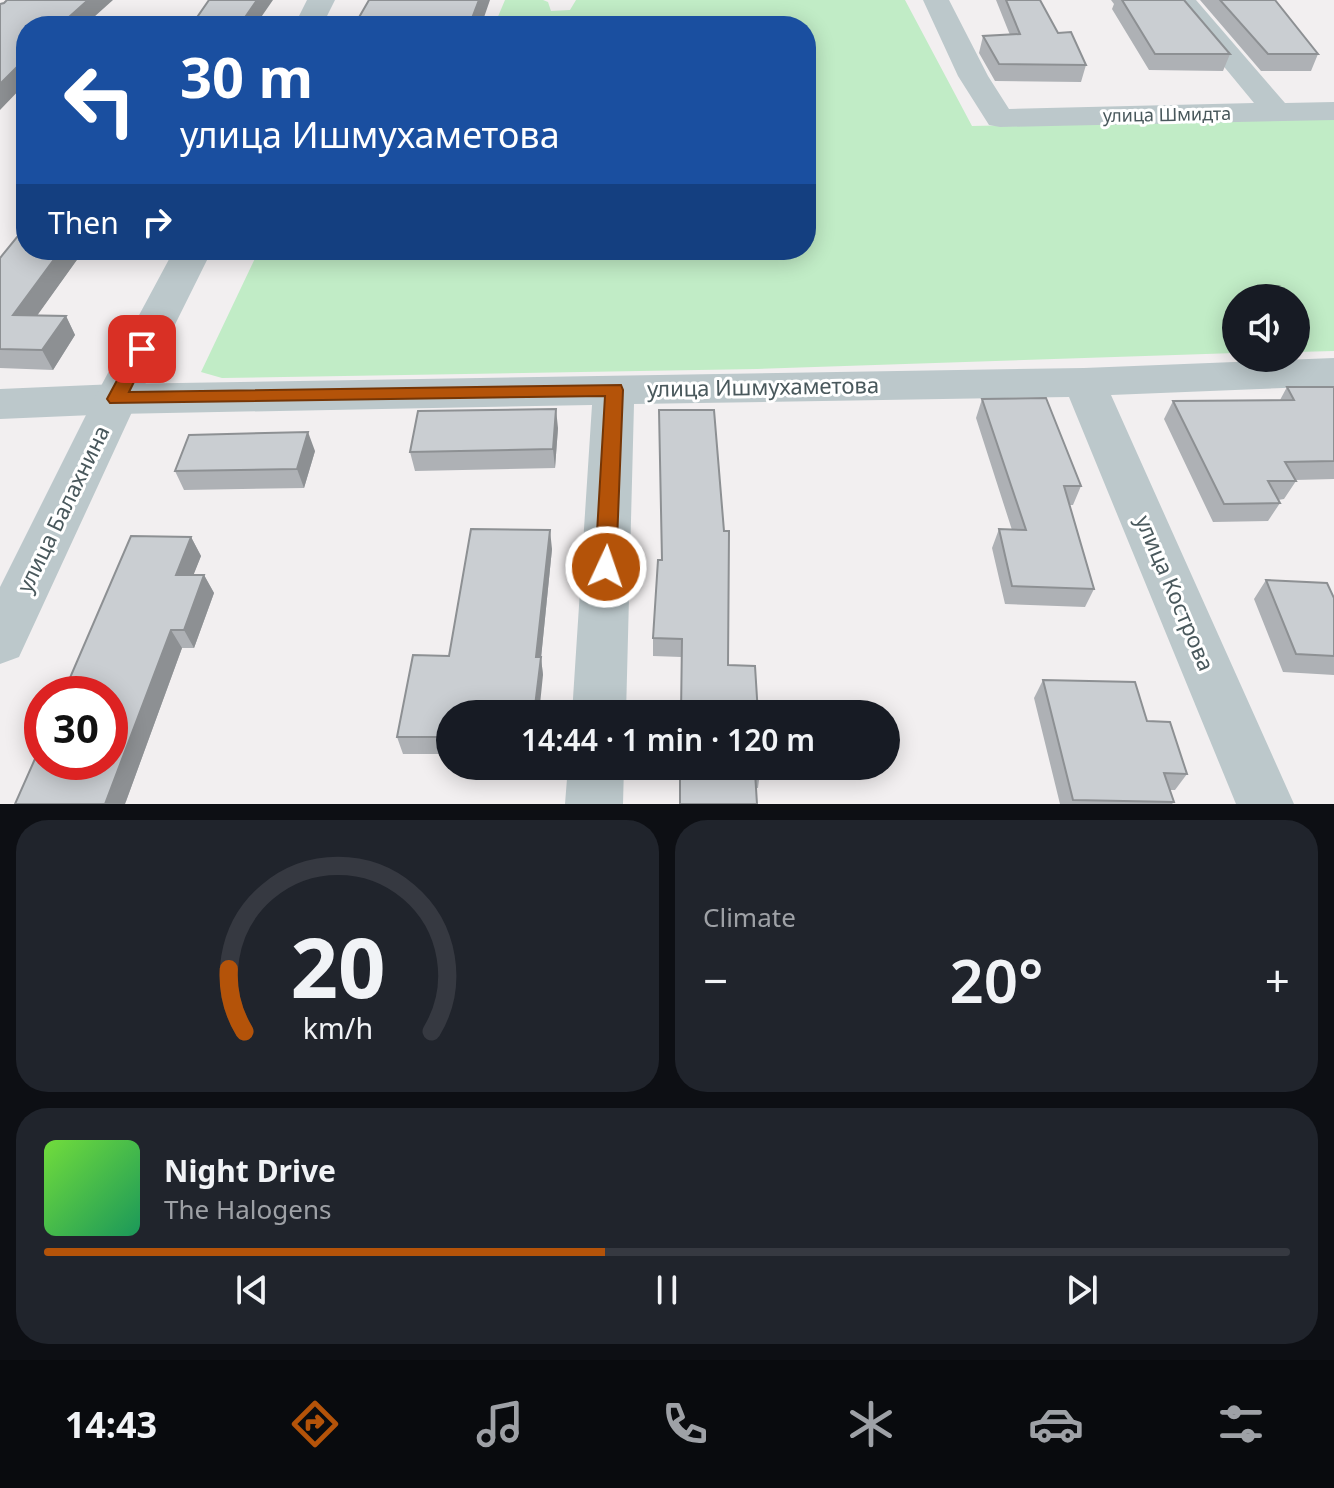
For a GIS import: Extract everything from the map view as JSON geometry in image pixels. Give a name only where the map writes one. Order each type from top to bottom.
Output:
[{"type":"street","name":"улица Шмидта","points":[[936,0],[973,76],[1000,118],[1334,111]]},
{"type":"street","points":[[1182,0],[1277,112]]},
{"type":"street","name":"улица Балахнина","points":[[0,641],[116,399],[188,260]]},
{"type":"street","name":"улица Ишмухаметова","points":[[0,404],[116,399],[1084,382],[1334,372]]},
{"type":"street","name":"улица Кострова","points":[[1084,382],[1265,804]]},
{"type":"street","points":[[600,700],[614,390]]},
{"type":"street","points":[[594,804],[595,780]]},
{"type":"green space","points":[[505,0],[543,0],[548,2],[551,11],[570,10],[576,0],[905,0],[972,126],[1334,119],[1334,351],[1310,352],[1310,284],[1222,284],[1222,353],[757,369],[222,378],[201,372],[254,260],[816,260],[816,16],[498,16]]},
{"type":"building","points":[[7,0],[88,0],[70,16],[16,16],[16,68],[0,84],[0,4]]},
{"type":"building","points":[[209,0],[257,0],[246,16],[198,16]]},
{"type":"building","points":[[369,0],[479,0],[473,16],[360,16]]},
{"type":"building","points":[[1006,0],[1040,0],[1058,33],[1071,32],[1086,65],[999,64],[983,36],[1020,34]]},
{"type":"building","points":[[1122,0],[1184,0],[1230,54],[1155,54]]},
{"type":"building","points":[[1220,0],[1275,0],[1318,54],[1268,54]]},
{"type":"building","points":[[16,238],[16,260],[54,260],[13,315],[66,316],[42,350],[0,349],[0,258]]},
{"type":"building","points":[[1287,387],[1334,387],[1334,461],[1285,462],[1296,481],[1268,481],[1280,503],[1224,504],[1173,401],[1294,400]]},
{"type":"building","points":[[1046,398],[1081,486],[1064,486],[1094,589],[1012,586],[999,529],[1026,530],[982,399]]},
{"type":"building","points":[[556,409],[553,449],[410,452],[418,411]]},
{"type":"building","points":[[659,410],[714,410],[724,531],[729,531],[728,665],[755,666],[757,700],[681,700],[682,639],[653,638],[658,560],[662,560]]},
{"type":"building","points":[[308,432],[297,469],[175,471],[189,435]]},
{"type":"building","points":[[471,529],[550,530],[536,657],[541,657],[536,700],[436,700],[436,737],[397,737],[413,655],[449,656]]},
{"type":"building","points":[[131,536],[191,537],[176,575],[204,575],[184,630],[171,630],[128,743],[128,676],[71,676]]},
{"type":"building","points":[[1266,580],[1327,583],[1334,598],[1334,656],[1296,654]]},
{"type":"building","points":[[1043,680],[1135,682],[1147,721],[1170,722],[1187,774],[1164,773],[1174,802],[1073,800]]},
{"type":"building","points":[[26,780],[114,780],[105,804],[15,804]]},
{"type":"building","points":[[680,780],[756,780],[757,804],[680,804]]},
{"type":"route","points":[[142,349],[116,399],[614,390],[606,567]]}]
